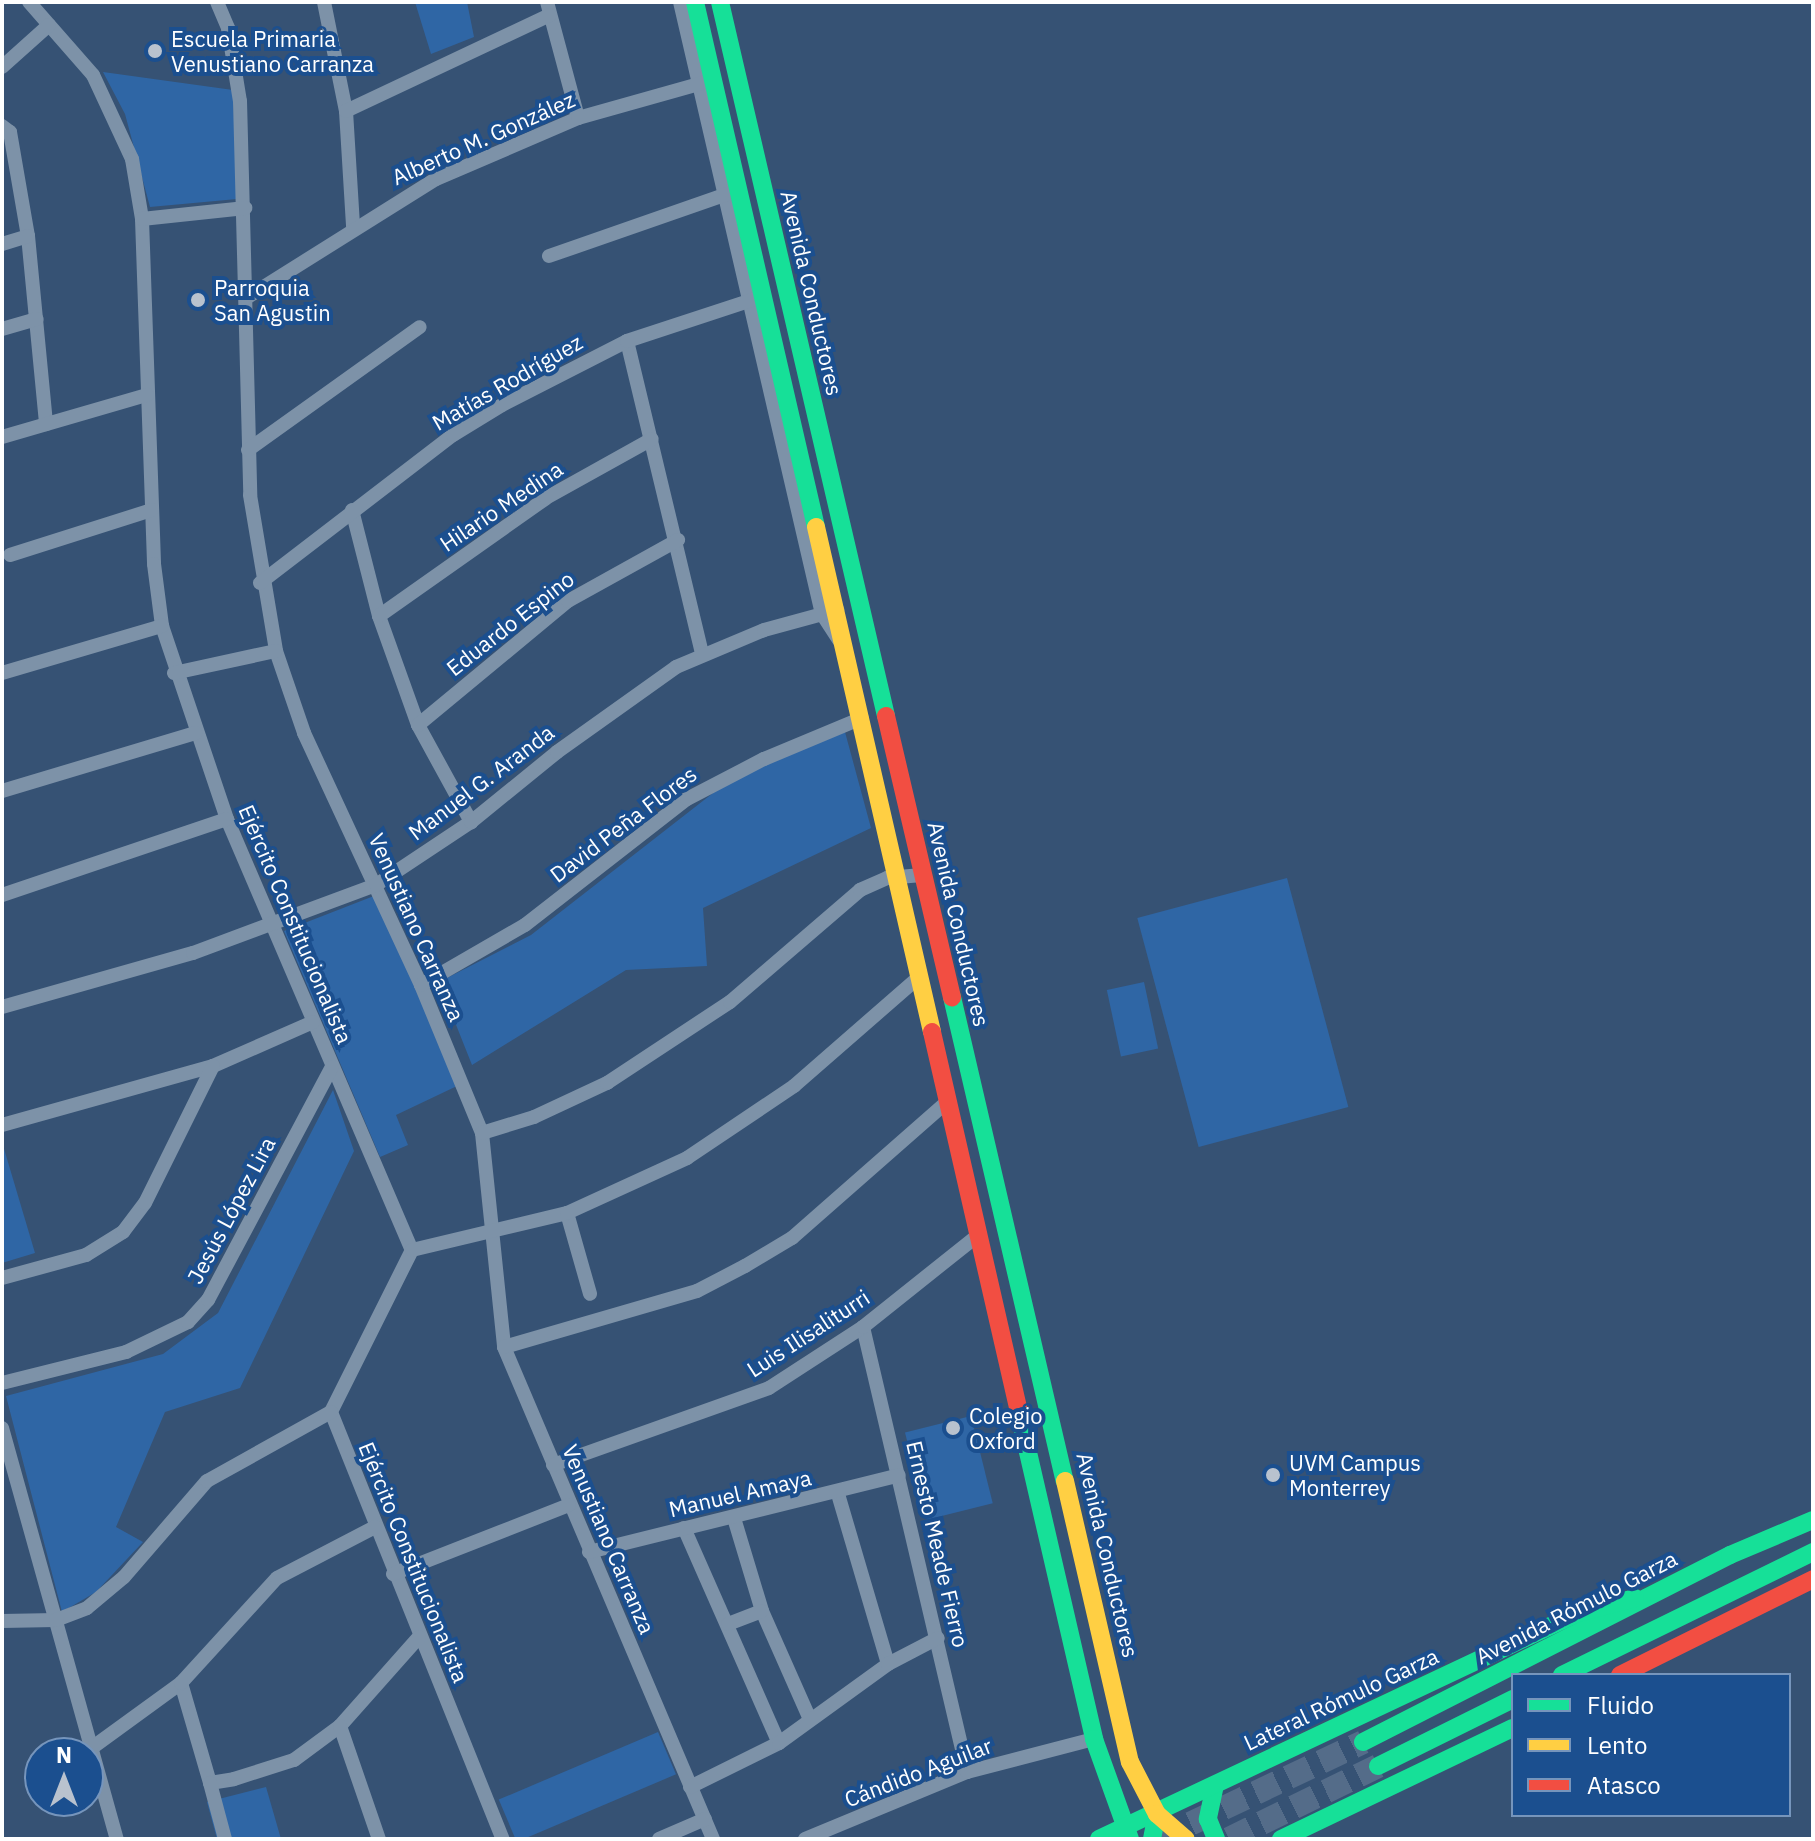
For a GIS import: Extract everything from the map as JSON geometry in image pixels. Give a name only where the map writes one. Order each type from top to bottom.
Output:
[{"type":"main road","points":[[695,2],[706,82],[755,299],[830,612],[847,648],[977,1236],[1094,1739],[1127,1834]]},
{"type":"main road","name":"Avenida Conductores","points":[[720,2],[1130,1762],[1157,1814],[1188,1839]]},
{"type":"main road","name":"Avenida Rómulo Garza","points":[[1363,1742],[1652,1595],[1813,1520]]},
{"type":"main road","points":[[1566,1673],[1754,1584],[1813,1552]]},
{"type":"main road","points":[[1754,1584],[1813,1570]]},
{"type":"main road","points":[[1624,1673],[1813,1579]]},
{"type":"main road","name":"Lateral Rómulo Garza","points":[[1099,1839],[1127,1834],[1157,1814],[1213,1794],[1578,1613],[1652,1595]]},
{"type":"main road","points":[[1378,1766],[1511,1700]]},
{"type":"main road","points":[[1281,1839],[1511,1729]]},
{"type":"main road","points":[[1188,1839],[1213,1794]]},
{"type":"main road","points":[[1213,1794],[1209,1825],[1216,1839]]},
{"type":"main road","points":[[1152,1839],[1157,1814]]},
{"type":"street","name":"Ejército Constitucionalista","points":[[29,2],[93,75],[132,159],[142,219],[152,510],[162,626],[174,673],[227,819],[271,927],[412,1250]]},
{"type":"street","name":"Venustiano Carranza","points":[[217,2],[228,28],[240,101],[245,208],[248,450],[260,583],[276,651],[304,733],[421,985],[482,1133],[504,1347],[713,1839]]},
{"type":"street","points":[[324,2],[346,111],[353,227]]},
{"type":"street","points":[[680,2],[706,82]]},
{"type":"street","points":[[346,111],[549,8],[578,118]]},
{"type":"street","points":[[2,67],[49,25]]},
{"type":"street","name":"Alberto M. González","points":[[246,298],[353,227],[436,179],[578,118],[706,82]]},
{"type":"street","points":[[2,126],[10,132],[28,236],[46,424]]},
{"type":"street","points":[[549,256],[731,193]]},
{"type":"street","points":[[142,219],[245,208]]},
{"type":"street","points":[[2,244],[28,236]]},
{"type":"street","name":"Matías Rodríguez","points":[[260,583],[453,435],[627,341],[755,299]]},
{"type":"street","points":[[2,329],[37,319]]},
{"type":"street","points":[[248,450],[420,327]]},
{"type":"street","points":[[627,341],[678,540],[702,653]]},
{"type":"street","points":[[2,437],[147,395]]},
{"type":"street","name":"Hilario Medina","points":[[379,616],[546,498],[652,439]]},
{"type":"street","points":[[10,555],[152,510]]},
{"type":"street","points":[[352,510],[379,616],[418,725],[471,822]]},
{"type":"street","name":"Eduardo Espino","points":[[418,725],[568,601],[678,540]]},
{"type":"street","name":"Manuel G. Aranda","points":[[2,1007],[271,927],[376,885],[471,822],[557,752],[702,653],[830,612]]},
{"type":"street","points":[[2,673],[162,626]]},
{"type":"street","points":[[174,673],[276,651]]},
{"type":"street","name":"David Peña Flores","points":[[421,985],[525,925],[687,799],[764,759],[862,718]]},
{"type":"street","points":[[2,791],[195,733]]},
{"type":"street","points":[[2,895],[227,819]]},
{"type":"street","points":[[482,1133],[567,1104],[671,1045],[730,1002],[860,890],[897,876],[922,875]]},
{"type":"street","points":[[2,1621],[56,1620],[87,1608],[124,1577],[207,1481],[331,1412],[412,1250],[491,1235],[567,1213],[654,1176],[722,1137],[794,1086],[920,976]]},
{"type":"street","points":[[2,1125],[213,1066],[313,1022]]},
{"type":"street","points":[[2,1278],[86,1255],[123,1232],[145,1203],[213,1066]]},
{"type":"street","name":"Jesús López Lira","points":[[2,1383],[126,1352],[188,1322],[208,1300],[332,1067]]},
{"type":"street","points":[[504,1347],[697,1291],[745,1266],[792,1238],[948,1101]]},
{"type":"street","points":[[567,1213],[590,1294]]},
{"type":"street","name":"Luis Ilisaliturri","points":[[553,1465],[769,1388],[863,1327],[977,1236]]},
{"type":"street","name":"Ernesto Meade Fierro","points":[[863,1327],[967,1772]]},
{"type":"street","name":"Ejército Constitucionalista","points":[[331,1412],[393,1574],[503,1839]]},
{"type":"street","points":[[2,1428],[90,1737]]},
{"type":"street","name":"Manuel Amaya","points":[[589,1552],[838,1494],[899,1475]]},
{"type":"street","points":[[838,1494],[888,1664]]},
{"type":"street","points":[[393,1574],[569,1505]]},
{"type":"street","points":[[734,1518],[762,1611],[809,1717]]},
{"type":"street","points":[[104,1739],[181,1683],[266,1586],[375,1527]]},
{"type":"street","points":[[684,1528],[779,1743]]},
{"type":"street","points":[[728,1624],[762,1611]]},
{"type":"street","points":[[210,1783],[294,1760],[340,1726],[419,1637]]},
{"type":"street","points":[[690,1787],[779,1743],[809,1717],[888,1664],[938,1638]]},
{"type":"street","points":[[181,1683],[225,1839]]},
{"type":"street","points":[[340,1726],[379,1839]]},
{"type":"street","name":"Cándido Aguilar","points":[[805,1839],[967,1772],[1094,1739]]},
{"type":"street","points":[[104,1789],[117,1839]]},
{"type":"street","points":[[659,1839],[705,1819]]},
{"type":"shaded area","points":[[415,2],[467,2],[474,37],[431,54]]},
{"type":"shaded area","points":[[103,72],[233,90],[237,199],[150,207],[125,114]]},
{"type":"shaded area","points":[[845,732],[871,828],[703,908],[707,966],[626,970],[472,1065],[439,982],[531,935],[731,779]]},
{"type":"shaded area","points":[[1287,878],[1348,1107],[1199,1147],[1137,918]]},
{"type":"shaded area","points":[[379,894],[457,1086],[396,1115],[408,1145],[380,1157],[284,931]]},
{"type":"shaded area","points":[[1144,982],[1158,1049],[1121,1056],[1107,990]]},
{"type":"shaded area","points":[[333,1090],[354,1151],[240,1388],[165,1412],[116,1527],[143,1542],[96,1592],[62,1612],[6,1396],[163,1354],[218,1313]]},
{"type":"shaded area","points":[[2,1142],[35,1253],[2,1263]]},
{"type":"shaded area","points":[[971,1416],[993,1503],[927,1520],[905,1432]]},
{"type":"shaded area","points":[[658,1732],[676,1774],[524,1839],[515,1839],[499,1800]]},
{"type":"shaded area","points":[[266,1787],[281,1839],[217,1839],[207,1802]]},
{"type":"tunnel","points":[[1158,1839],[1363,1742]]},
{"type":"tunnel","points":[[1229,1839],[1378,1766]]},
{"type":"traffic: fast","points":[[695,2],[816,527]]},
{"type":"traffic: fast","points":[[720,2],[886,716]]},
{"type":"traffic: fast","points":[[952,997],[1065,1481]]},
{"type":"traffic: fast","points":[[1018,1409],[1094,1739],[1130,1839]]},
{"type":"traffic: fast","points":[[1363,1742],[1730,1555],[1813,1520]]},
{"type":"traffic: fast","points":[[1566,1673],[1813,1552]]},
{"type":"traffic: fast","points":[[1099,1839],[1578,1613],[1635,1598]]},
{"type":"traffic: fast","points":[[1378,1766],[1511,1700]]},
{"type":"traffic: fast","points":[[1281,1839],[1511,1729]]},
{"type":"traffic: fast","points":[[1215,1785],[1208,1819],[1216,1839]]},
{"type":"traffic: fast","points":[[1152,1839],[1157,1814]]},
{"type":"traffic: slow","points":[[816,527],[932,1032]]},
{"type":"traffic: slow","points":[[1065,1481],[1130,1762],[1157,1814],[1186,1839]]},
{"type":"traffic: jam","points":[[886,716],[952,997]]},
{"type":"traffic: jam","points":[[932,1032],[1018,1409]]},
{"type":"traffic: jam","points":[[1624,1673],[1813,1579]]},
{"type":"place","name":"Escuela Primaria Venustiano Carranza","points":[[155,51]]},
{"type":"place","name":"Parroquia San Agustin","points":[[198,300]]},
{"type":"place","name":"Colegio Oxford","points":[[953,1428]]},
{"type":"place","name":"UVM Campus Monterrey","points":[[1273,1475]]}]
